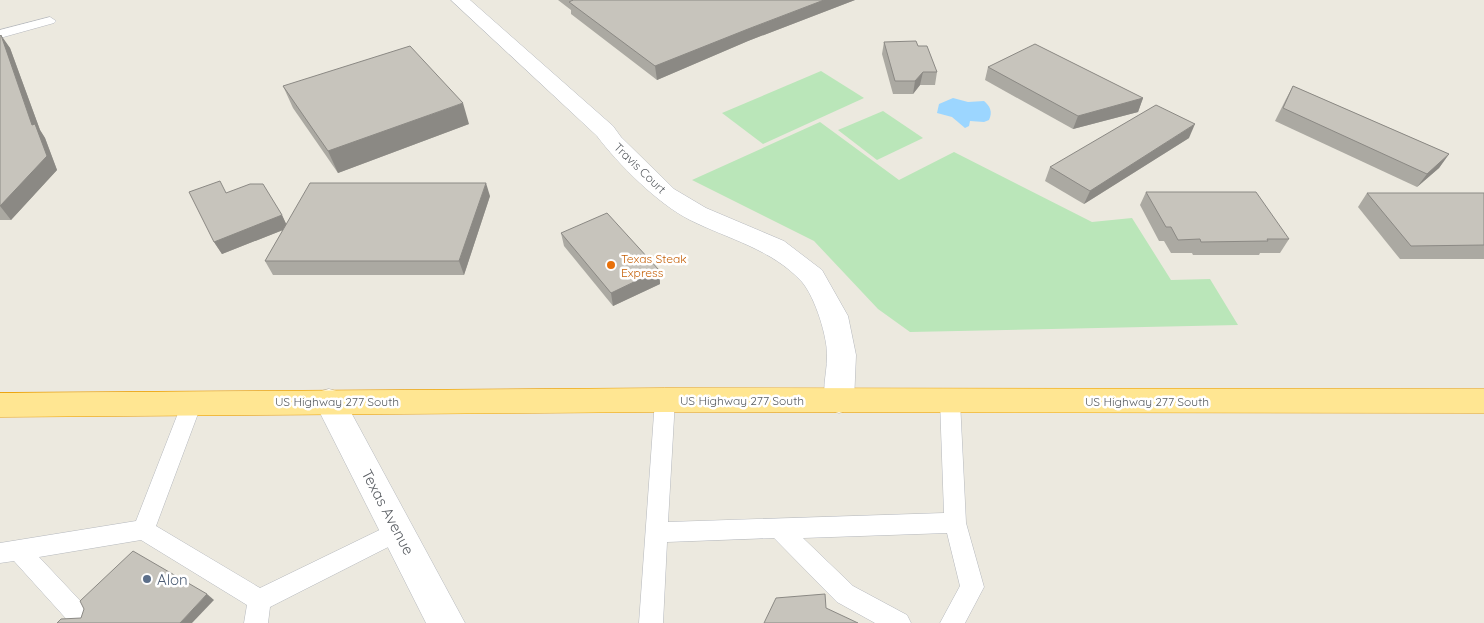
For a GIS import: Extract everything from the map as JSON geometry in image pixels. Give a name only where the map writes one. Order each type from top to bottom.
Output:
[{"type":"highway","name":"US Highway 277 South","points":[[0,404],[665,400],[1484,401]]},
{"type":"street","name":"Travis Court","points":[[460,0],[605,131],[613,142],[666,194],[697,214],[775,247],[813,277],[834,316],[842,355],[839,401]]},
{"type":"street","name":"Texas Avenue","points":[[329,401],[446,623]]},
{"type":"lane","points":[[0,34],[50,21]]},
{"type":"lane","points":[[651,623],[665,400]]},
{"type":"lane","points":[[950,401],[955,523],[972,587],[952,623]]},
{"type":"lane","points":[[143,530],[192,402]]},
{"type":"lane","points":[[656,532],[955,523]]},
{"type":"lane","points":[[779,529],[845,594],[899,623]]},
{"type":"lane","points":[[9,552],[143,530],[259,600]]},
{"type":"lane","points":[[259,600],[398,531]]},
{"type":"lane","points":[[9,552],[79,616]]},
{"type":"lane","points":[[256,623],[259,600]]},
{"type":"green space","points":[[821,71],[864,98],[763,144],[722,113]]},
{"type":"green space","points":[[883,111],[923,138],[877,160],[838,130]]},
{"type":"green space","points":[[820,122],[899,180],[954,152],[1092,222],[1132,218],[1171,280],[1210,279],[1238,325],[910,332],[878,309],[814,241],[692,180]]},
{"type":"water","points":[[953,98],[968,102],[984,101],[990,109],[989,120],[984,122],[970,121],[969,126],[965,128],[952,117],[937,113],[939,104]]},
{"type":"building","points":[[573,0],[824,0],[655,66],[569,2]]},
{"type":"building","points":[[0,36],[32,125],[35,124],[47,156],[0,206]]},
{"type":"building","points":[[916,41],[918,46],[927,46],[937,72],[923,72],[915,81],[895,81],[884,42]]},
{"type":"building","points":[[1035,44],[1143,98],[1078,116],[988,67]]},
{"type":"building","points":[[410,46],[463,103],[328,151],[283,86]]},
{"type":"building","points":[[1293,86],[1449,154],[1427,174],[1283,108]]},
{"type":"building","points":[[1156,105],[1195,124],[1090,191],[1050,167]]},
{"type":"building","points":[[220,181],[226,193],[250,184],[263,184],[282,215],[214,242],[189,192]]},
{"type":"building","points":[[310,183],[486,183],[459,261],[265,261]]},
{"type":"building","points":[[1146,192],[1256,192],[1289,239],[1201,242],[1200,239],[1178,240],[1171,227],[1166,227]]},
{"type":"building","points":[[1367,193],[1484,193],[1484,245],[1411,246]]},
{"type":"building","name":"Texas Steak Express","points":[[607,213],[659,270],[611,293],[561,233]]},
{"type":"building","name":"Alon","points":[[133,551],[207,594],[180,623],[57,623],[61,619],[81,618],[84,609],[80,601]]},
{"type":"building","points":[[825,594],[826,608],[858,623],[764,623],[776,598]]},
{"type":"place","name":"Texas Steak Express","points":[[611,265]]},
{"type":"place","name":"Alon","points":[[147,579]]}]
